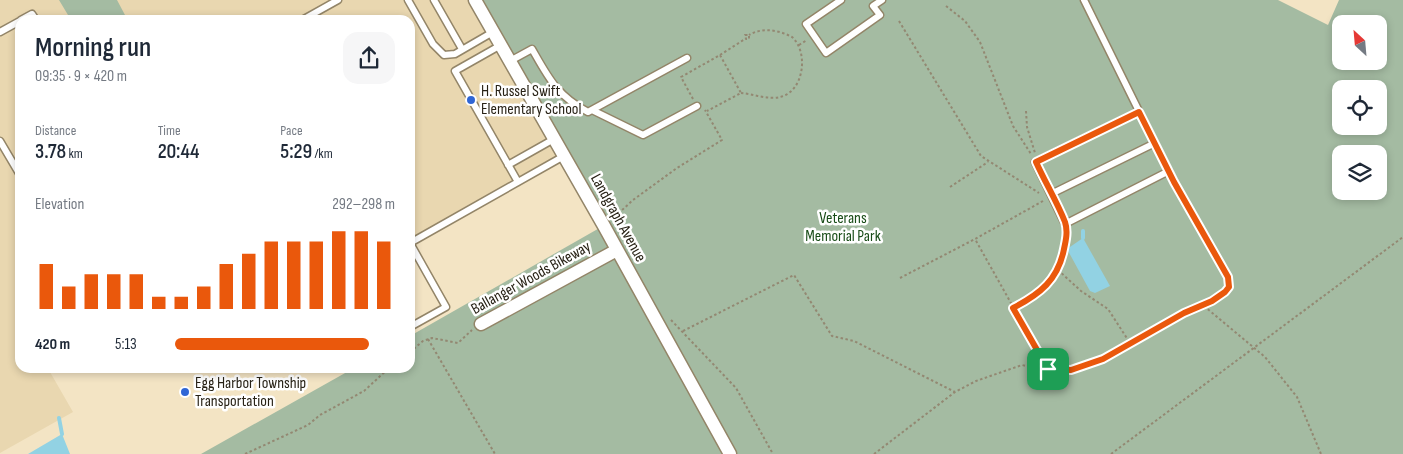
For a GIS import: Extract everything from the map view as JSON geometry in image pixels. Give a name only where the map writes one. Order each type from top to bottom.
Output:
[{"type":"street","name":"Landgraph Avenue","points":[[475,0],[730,454]]},
{"type":"street","name":"Ballanger Woods Bikeway","points":[[481,324],[617,250]]},
{"type":"lane","points":[[311,15],[338,0]]},
{"type":"lane","points":[[408,0],[441,54],[451,55],[493,32]]},
{"type":"lane","points":[[434,0],[462,49]]},
{"type":"lane","points":[[841,0],[806,24],[826,53],[880,15],[871,3],[882,0]]},
{"type":"lane","points":[[1084,0],[1174,182]]},
{"type":"lane","points":[[0,32],[15,23]]},
{"type":"lane","points":[[501,45],[454,71],[518,182]]},
{"type":"lane","points":[[510,61],[532,49],[552,84],[562,96],[588,112],[687,58]]},
{"type":"lane","points":[[592,110],[643,135],[697,106]]},
{"type":"lane","points":[[1139,112],[1036,162],[1065,224],[1168,171]]},
{"type":"lane","points":[[508,165],[554,139]]},
{"type":"lane","points":[[0,141],[15,166]]},
{"type":"lane","points":[[1051,194],[1155,143]]},
{"type":"lane","points":[[415,240],[564,156]]},
{"type":"lane","points":[[415,252],[446,307],[415,324]]},
{"type":"path","points":[[946,6],[965,21],[980,42],[1014,126],[1036,162]]},
{"type":"path","points":[[899,22],[976,148],[988,162],[1041,195],[1051,194]]},
{"type":"path","points":[[619,229],[617,221],[620,212],[676,168],[722,140],[707,111],[697,106],[680,77],[720,55],[745,39],[746,35],[750,36],[760,30],[790,36],[799,45],[802,56],[800,76],[790,93],[777,98],[741,93],[707,111]]},
{"type":"path","points":[[799,45],[808,39]]},
{"type":"path","points":[[720,55],[741,93]]},
{"type":"path","points":[[1026,111],[1036,162]]},
{"type":"path","points":[[950,187],[988,162]]},
{"type":"path","points":[[874,454],[956,392],[990,375],[1022,365],[1041,370],[1077,368],[1103,359],[1184,313],[1204,306],[1225,292],[1229,287],[1228,277],[1174,182]]},
{"type":"path","points":[[900,278],[975,239],[1044,200],[1051,194]]},
{"type":"path","points":[[1013,308],[1038,294],[1058,270],[1066,238],[1065,224]]},
{"type":"path","points":[[1111,454],[1403,237]]},
{"type":"path","points":[[975,239],[1048,369]]},
{"type":"path","points":[[1058,270],[1081,291],[1108,309],[1130,344]]},
{"type":"path","points":[[682,331],[794,275],[832,336],[854,341],[956,392]]},
{"type":"path","points":[[1204,306],[1256,348],[1297,398],[1321,454]]},
{"type":"path","points":[[671,320],[736,388],[774,454]]},
{"type":"path","name":"Ballanger Woods Bikeway","points":[[428,339],[438,338],[458,343],[481,324]]},
{"type":"path","points":[[415,348],[428,339],[495,454]]},
{"type":"path","points":[[244,454],[260,445],[302,429],[320,415],[364,391],[383,373]]},
{"type":"shaded area","name":"H. Russel Swift Elementary School","points":[[0,0],[475,0],[564,156],[415,240],[415,15],[15,15],[15,373],[51,373],[73,412],[0,453]]},
{"type":"green space","points":[[59,0],[117,0],[125,15],[68,15]]},
{"type":"green space","name":"Veterans Memorial Park","points":[[475,0],[1278,0],[1328,25],[1332,16],[1332,70],[1388,70],[1388,15],[1332,15],[1339,0],[1403,0],[1403,454],[201,454],[345,373],[415,373],[415,333],[603,226]]},
{"type":"water","points":[[1083,238],[1110,286],[1095,293],[1090,291],[1067,249]]},
{"type":"water","points":[[62,434],[70,454],[28,454]]},
{"type":"waterway","points":[[1083,231],[1083,238]]},
{"type":"waterway","points":[[59,418],[62,434]]},
{"type":"place","name":"H. Russel Swift Elementary School","points":[[471,100]]},
{"type":"place","name":"Egg Harbor Township Transportation","points":[[185,392]]},
{"type":"route","points":[[1139,112],[1174,182],[1228,277],[1229,287],[1225,292],[1204,306],[1184,313],[1103,359],[1071,370],[1048,369],[1013,308],[1035,297],[1052,280],[1061,262],[1066,238],[1065,224],[1036,162],[1139,112]]}]
